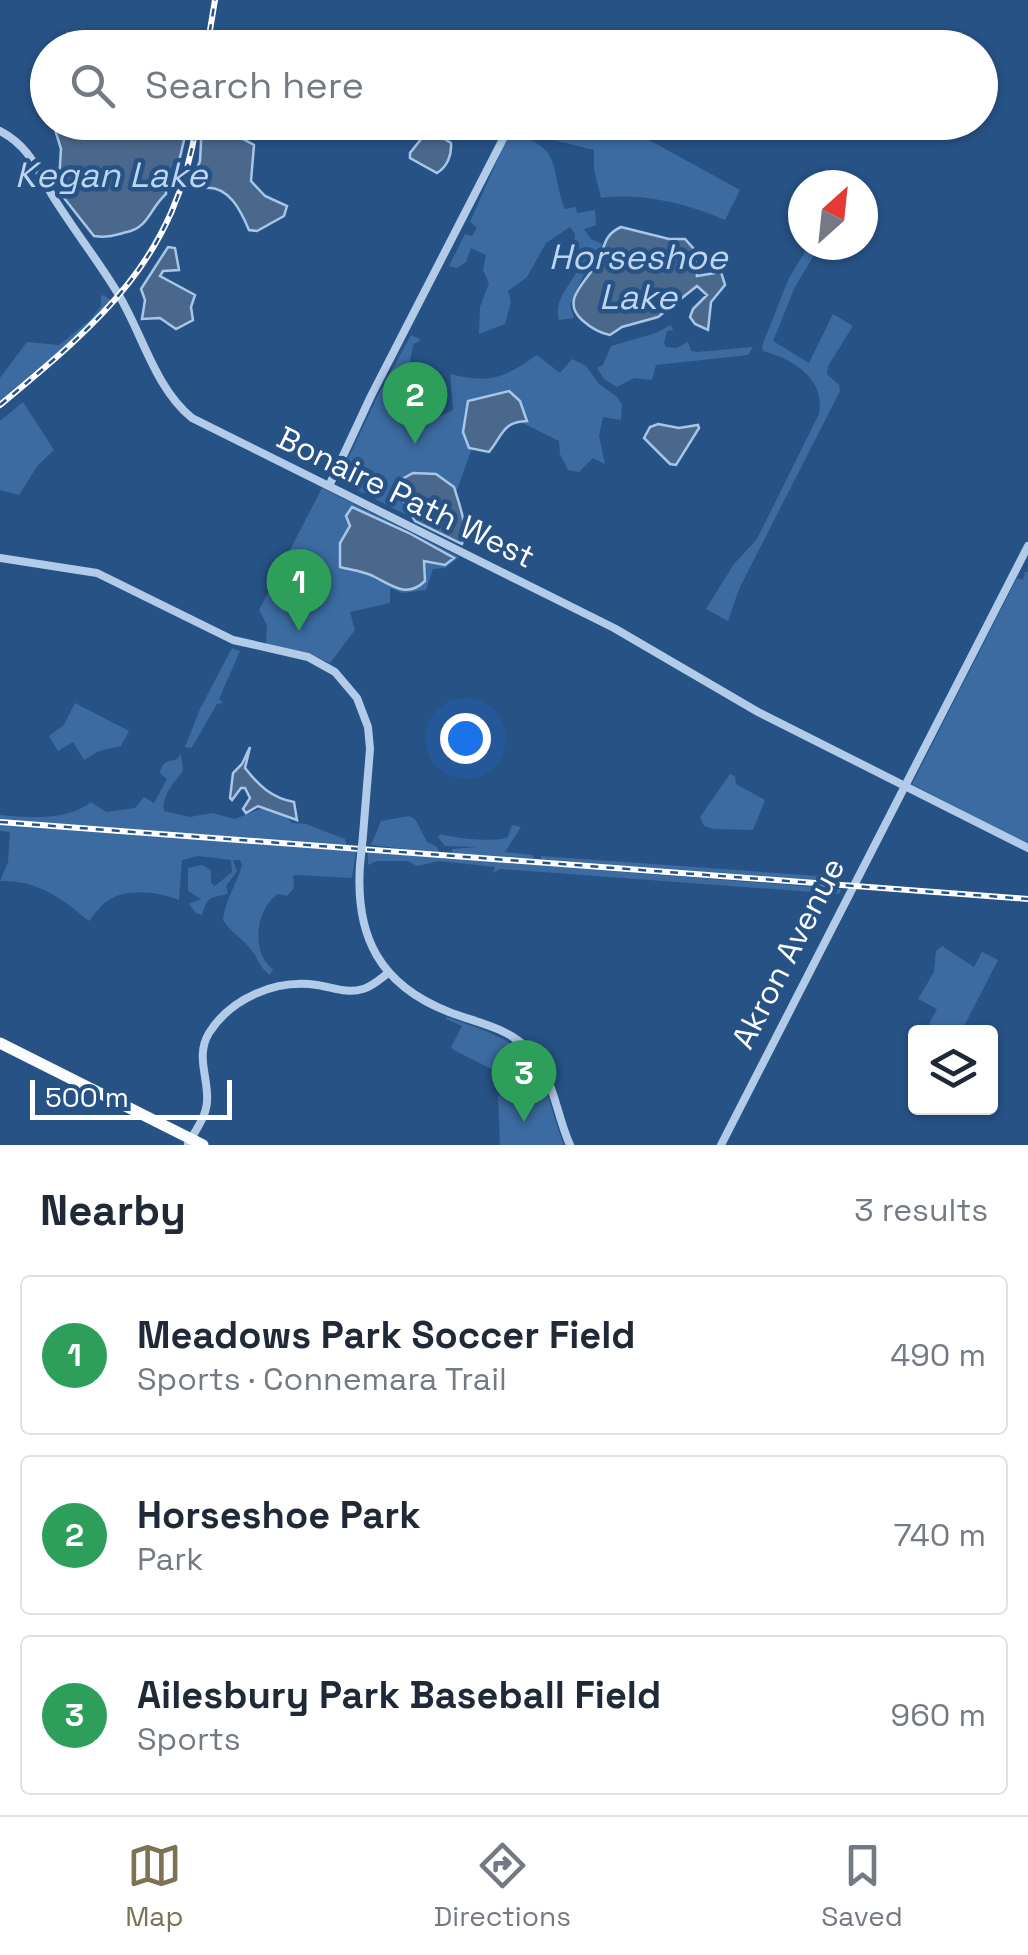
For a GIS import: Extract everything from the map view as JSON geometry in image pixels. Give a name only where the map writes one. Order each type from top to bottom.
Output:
[{"type":"highway","points":[[0,1046],[190,1143],[204,1145]]},
{"type":"street","name":"Bonaire Path West","points":[[0,131],[20,144],[34,160],[53,196],[120,296],[178,405],[202,424],[614,628],[737,701],[1028,848]]},
{"type":"street","points":[[329,486],[503,140]]},
{"type":"street","name":"Akron Avenue","points":[[718,1145],[1028,546]]},
{"type":"street","points":[[0,558],[96,573],[233,640],[304,656],[335,672],[358,698],[368,727],[370,749],[358,896],[362,924],[375,954],[388,972],[424,1000],[502,1031],[526,1047],[545,1072],[570,1145]]},
{"type":"street","points":[[190,1143],[207,1101],[202,1066],[204,1042],[230,1010],[276,986],[307,984],[358,990],[374,984],[388,972]]},
{"type":"shaded area","points":[[506,140],[531,140],[540,145],[552,161],[565,209],[576,207],[577,213],[595,210],[596,225],[584,229],[591,239],[602,244],[596,264],[583,276],[570,305],[574,318],[559,320],[558,312],[562,296],[584,256],[574,247],[575,234],[570,227],[546,243],[527,277],[508,291],[511,302],[505,324],[479,334],[480,307],[489,283],[483,270],[486,255],[471,248],[466,262],[457,268],[449,266],[465,234],[472,236],[477,228],[470,222]]},
{"type":"shaded area","points":[[553,140],[649,140],[740,190],[725,220],[664,201],[601,198],[594,150]]},
{"type":"shaded area","points":[[800,260],[811,260],[795,287],[773,341],[809,363],[833,314],[853,326],[828,366],[827,374],[840,391],[739,589],[728,621],[706,609],[734,564],[757,539],[819,414],[817,391],[805,372],[763,351],[789,278]]},
{"type":"shaded area","points":[[104,295],[113,302],[82,334],[0,403],[0,378],[27,342],[59,345],[90,320]]},
{"type":"shaded area","points":[[671,325],[673,330],[667,331],[666,347],[676,348],[688,342],[691,351],[697,352],[753,347],[748,355],[656,365],[652,380],[634,378],[617,387],[604,379],[597,368],[603,365],[611,346]]},
{"type":"shaded area","points":[[411,335],[421,340],[413,345],[405,388],[408,396],[424,401],[419,407],[427,422],[453,410],[450,374],[496,377],[537,355],[560,373],[572,359],[586,366],[622,405],[621,420],[603,417],[599,436],[605,464],[593,458],[579,472],[568,470],[559,441],[487,405],[442,533],[338,480]]},
{"type":"shaded area","points":[[23,402],[54,450],[38,465],[19,495],[0,490],[0,421]]},
{"type":"shaded area","points":[[322,488],[459,557],[445,568],[433,569],[426,590],[402,593],[390,588],[390,603],[350,612],[355,630],[330,663],[306,652],[266,644],[267,625],[259,610]]},
{"type":"shaded area","points":[[1025,572],[1028,845],[912,784],[1017,578],[1023,580]]},
{"type":"shaded area","points":[[232,648],[240,651],[219,699],[223,703],[217,704],[191,748],[185,747],[200,709]]},
{"type":"shaded area","points":[[75,703],[129,731],[121,746],[99,751],[84,760],[73,742],[58,751],[49,736],[64,725]]},
{"type":"shaded area","points":[[181,754],[183,771],[167,794],[164,811],[190,817],[212,813],[235,819],[263,808],[281,812],[292,823],[306,824],[345,839],[347,846],[0,820],[0,815],[60,815],[91,802],[106,812],[135,808],[144,797],[154,803],[167,779],[160,773],[162,767]]},
{"type":"shaded area","points":[[730,774],[735,776],[736,784],[765,800],[753,830],[714,829],[704,826],[700,817]]},
{"type":"shaded area","points":[[409,816],[440,853],[371,845],[381,821]]},
{"type":"shaded area","points":[[0,824],[356,851],[352,878],[293,876],[294,888],[287,896],[278,894],[265,909],[259,942],[273,969],[270,975],[223,920],[242,865],[240,860],[233,860],[237,871],[226,886],[228,893],[210,899],[202,915],[189,904],[201,899],[188,891],[188,868],[202,865],[211,870],[211,883],[215,886],[232,872],[231,860],[198,856],[182,860],[179,900],[152,893],[123,894],[104,904],[89,921],[48,892],[0,881],[8,862],[10,832],[0,831]]},
{"type":"shaded area","points":[[512,825],[521,827],[505,852],[532,855],[535,860],[451,854],[452,849],[478,847],[445,846],[438,837],[440,834],[502,839],[508,837]]},
{"type":"shaded area","points":[[368,852],[841,889],[839,894],[500,869],[493,873],[495,867],[439,861],[417,866],[408,861],[377,861],[368,865]]},
{"type":"shaded area","points":[[541,856],[846,878],[812,881],[541,861]]},
{"type":"shaded area","points":[[942,946],[974,967],[982,952],[998,960],[965,1025],[930,1025],[937,1009],[918,999],[934,972],[936,951]]},
{"type":"shaded area","points":[[447,1017],[504,1040],[527,1057],[544,1083],[564,1145],[500,1145],[498,1096],[512,1087],[505,1076],[451,1047],[462,1026]]},
{"type":"water","name":"Kegan Lake","points":[[58,140],[184,140],[174,177],[166,184],[166,194],[145,221],[134,230],[103,237],[94,236],[64,198],[59,181]]},
{"type":"water","points":[[201,140],[245,140],[254,145],[251,181],[265,196],[287,206],[284,216],[257,231],[249,230],[227,195],[204,188],[193,178],[200,161]]},
{"type":"water","points":[[420,140],[451,143],[450,156],[437,173],[410,158]]},
{"type":"water","name":"Horseshoe Lake","points":[[621,227],[685,239],[694,249],[697,276],[721,272],[725,285],[711,302],[708,330],[690,317],[707,295],[697,286],[658,317],[622,327],[610,335],[595,330],[576,313],[576,293],[607,239]]},
{"type":"water","points":[[168,247],[175,248],[179,270],[163,271],[160,276],[195,295],[191,307],[193,320],[176,329],[160,318],[142,319],[145,300],[141,289]]},
{"type":"water","points":[[509,391],[520,401],[527,421],[508,427],[489,452],[469,448],[463,432],[468,401]]},
{"type":"water","points":[[658,424],[679,428],[698,425],[676,465],[670,464],[644,438],[650,427]]},
{"type":"water","points":[[413,473],[436,474],[454,487],[464,523],[462,544],[415,521],[398,491],[402,479]]},
{"type":"water","points":[[352,507],[454,558],[445,565],[424,561],[425,581],[405,590],[369,574],[340,567],[340,543],[350,526],[346,516]]},
{"type":"water","points":[[250,747],[245,768],[266,790],[294,802],[297,820],[258,806],[246,813],[243,809],[250,798],[245,788],[230,798],[233,773]]},
{"type":"railway","points":[[210,30],[215,0]]},
{"type":"railway","points":[[0,405],[70,345],[128,284],[171,213],[193,140]]},
{"type":"railway","points":[[0,822],[1028,899]]},
{"type":"place","name":"Horseshoe Park","points":[[415,444]]},
{"type":"place","name":"Meadows Park Soccer Field","points":[[299,631]]},
{"type":"place","name":"Ailesbury Park Baseball Field","points":[[524,1122]]}]
